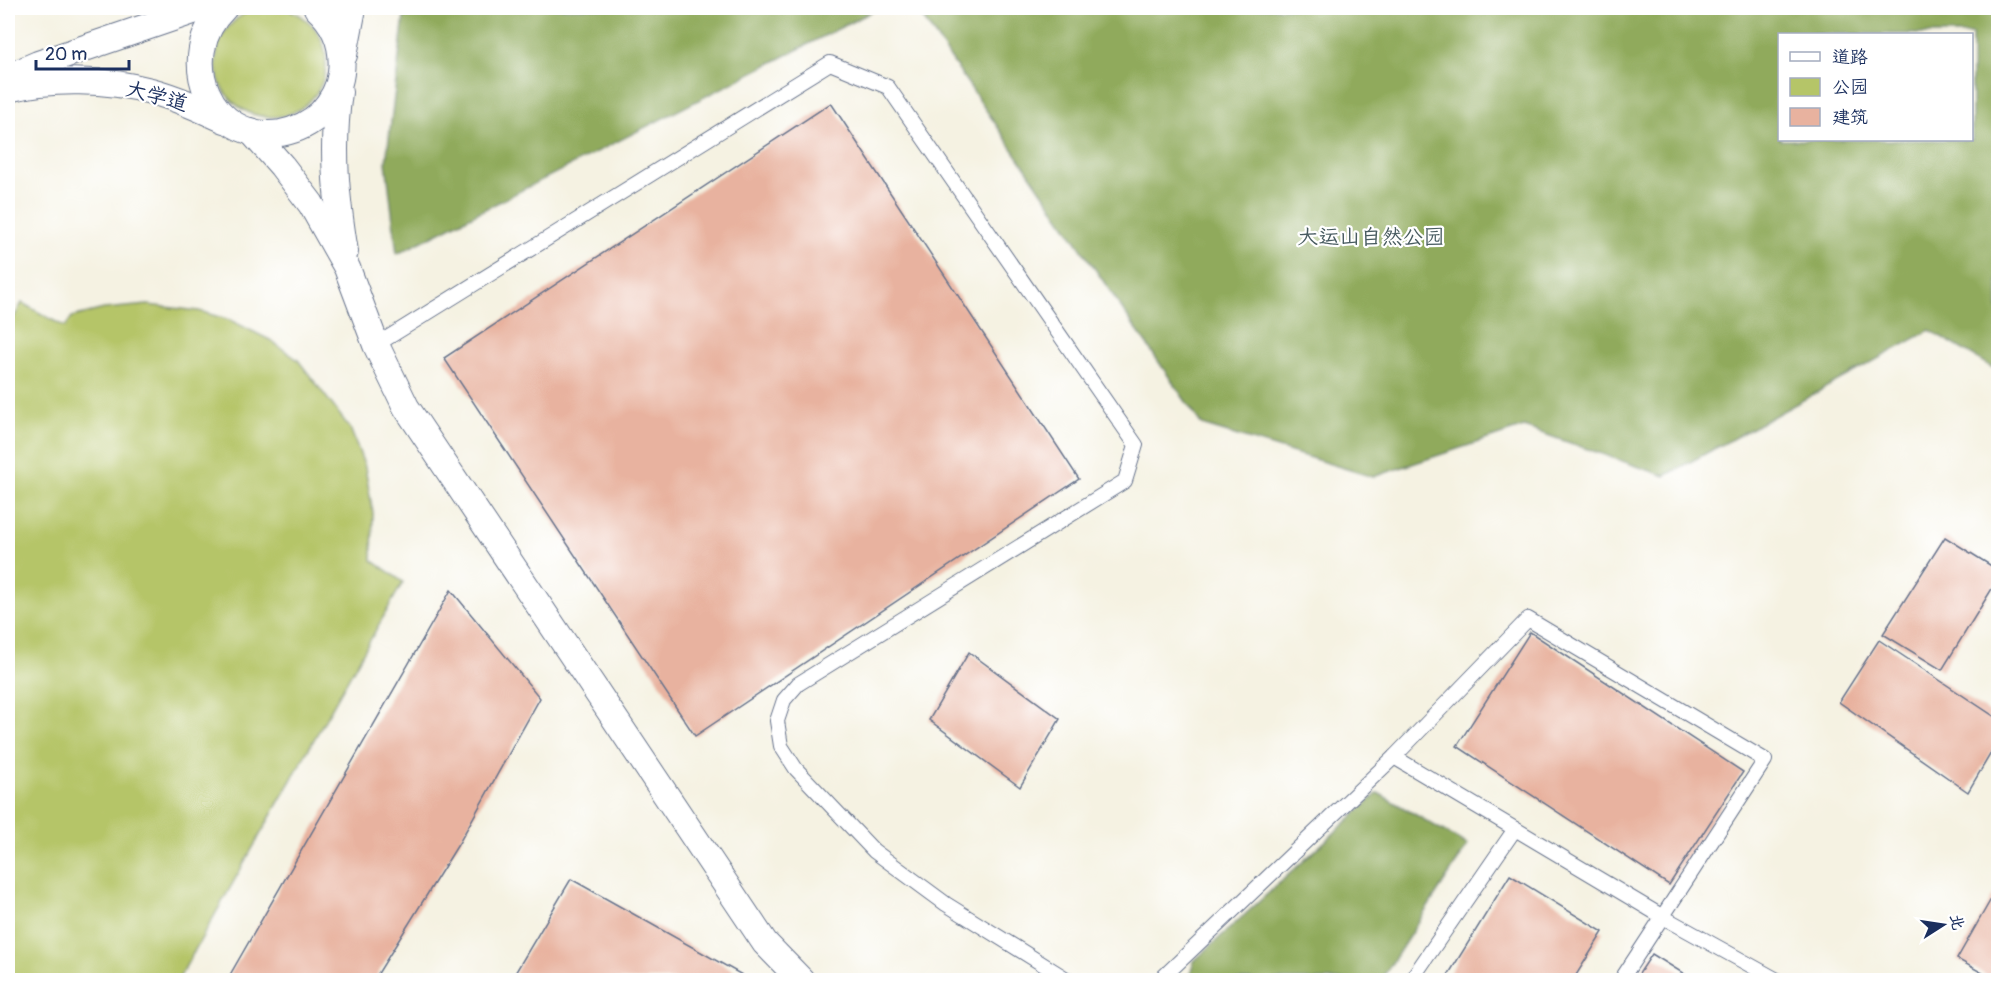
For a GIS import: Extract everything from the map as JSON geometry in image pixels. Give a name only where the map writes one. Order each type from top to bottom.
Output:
[{"type":"street","points":[[8,77],[38,64],[202,8]]},
{"type":"street","name":"大学道","points":[[224,8],[209,26],[201,48],[200,70],[206,91],[217,109],[242,127]]},
{"type":"street","points":[[317,8],[326,16],[338,35],[341,70],[334,123],[334,171],[347,268]]},
{"type":"street","name":"大学道","points":[[8,89],[71,82],[102,83],[150,90],[185,102],[242,127],[272,134],[293,131],[314,120],[330,103],[341,70],[353,8]]},
{"type":"street","points":[[242,127],[282,166],[311,204],[347,268],[376,345],[406,407],[765,943],[801,981]]},
{"type":"lane","points":[[376,345],[830,63],[888,87],[1136,445],[1125,481],[798,684],[784,700],[777,721],[781,746],[796,769],[874,851],[946,904],[1068,981]]},
{"type":"lane","points":[[1160,981],[1394,757],[1528,619],[1766,760],[1621,981]]},
{"type":"lane","points":[[1394,757],[1664,917],[1777,981]]},
{"type":"lane","points":[[1412,981],[1515,829]]},
{"type":"green space","points":[[271,7],[292,11],[310,23],[322,41],[326,62],[322,83],[310,101],[292,113],[271,117],[250,113],[232,101],[220,83],[216,62],[220,41],[232,23],[250,11]]},
{"type":"green space","points":[[405,8],[879,8],[397,254],[386,162]]},
{"type":"green space","name":"大运山自然公园","points":[[916,8],[1998,8],[1998,371],[1930,330],[1665,476],[1524,427],[1373,477],[1202,425]]},
{"type":"green space","points":[[22,303],[65,327],[72,317],[104,309],[148,305],[199,311],[230,320],[270,340],[298,360],[350,428],[365,467],[373,513],[372,560],[403,582],[178,980],[8,980],[8,328]]},
{"type":"green space","points":[[1378,793],[1468,845],[1381,980],[1188,980],[1194,961]]},
{"type":"building","points":[[831,103],[1079,479],[695,736],[444,358]]},
{"type":"building","points":[[1945,537],[1998,570],[1998,579],[1942,670],[1883,634]]},
{"type":"building","points":[[451,590],[540,698],[459,843],[374,980],[227,980]]},
{"type":"building","points":[[1530,632],[1743,772],[1669,885],[1457,746]]},
{"type":"building","points":[[1879,640],[1998,719],[1998,741],[1968,792],[1839,702]]},
{"type":"building","points":[[969,652],[1060,719],[1020,787],[929,720]]},
{"type":"building","points":[[1510,875],[1603,932],[1573,980],[1445,980]]},
{"type":"building","points":[[571,879],[751,980],[511,980]]},
{"type":"building","points":[[1998,887],[1998,980],[1995,980],[1957,959]]},
{"type":"building","points":[[1652,954],[1694,980],[1635,980]]}]
